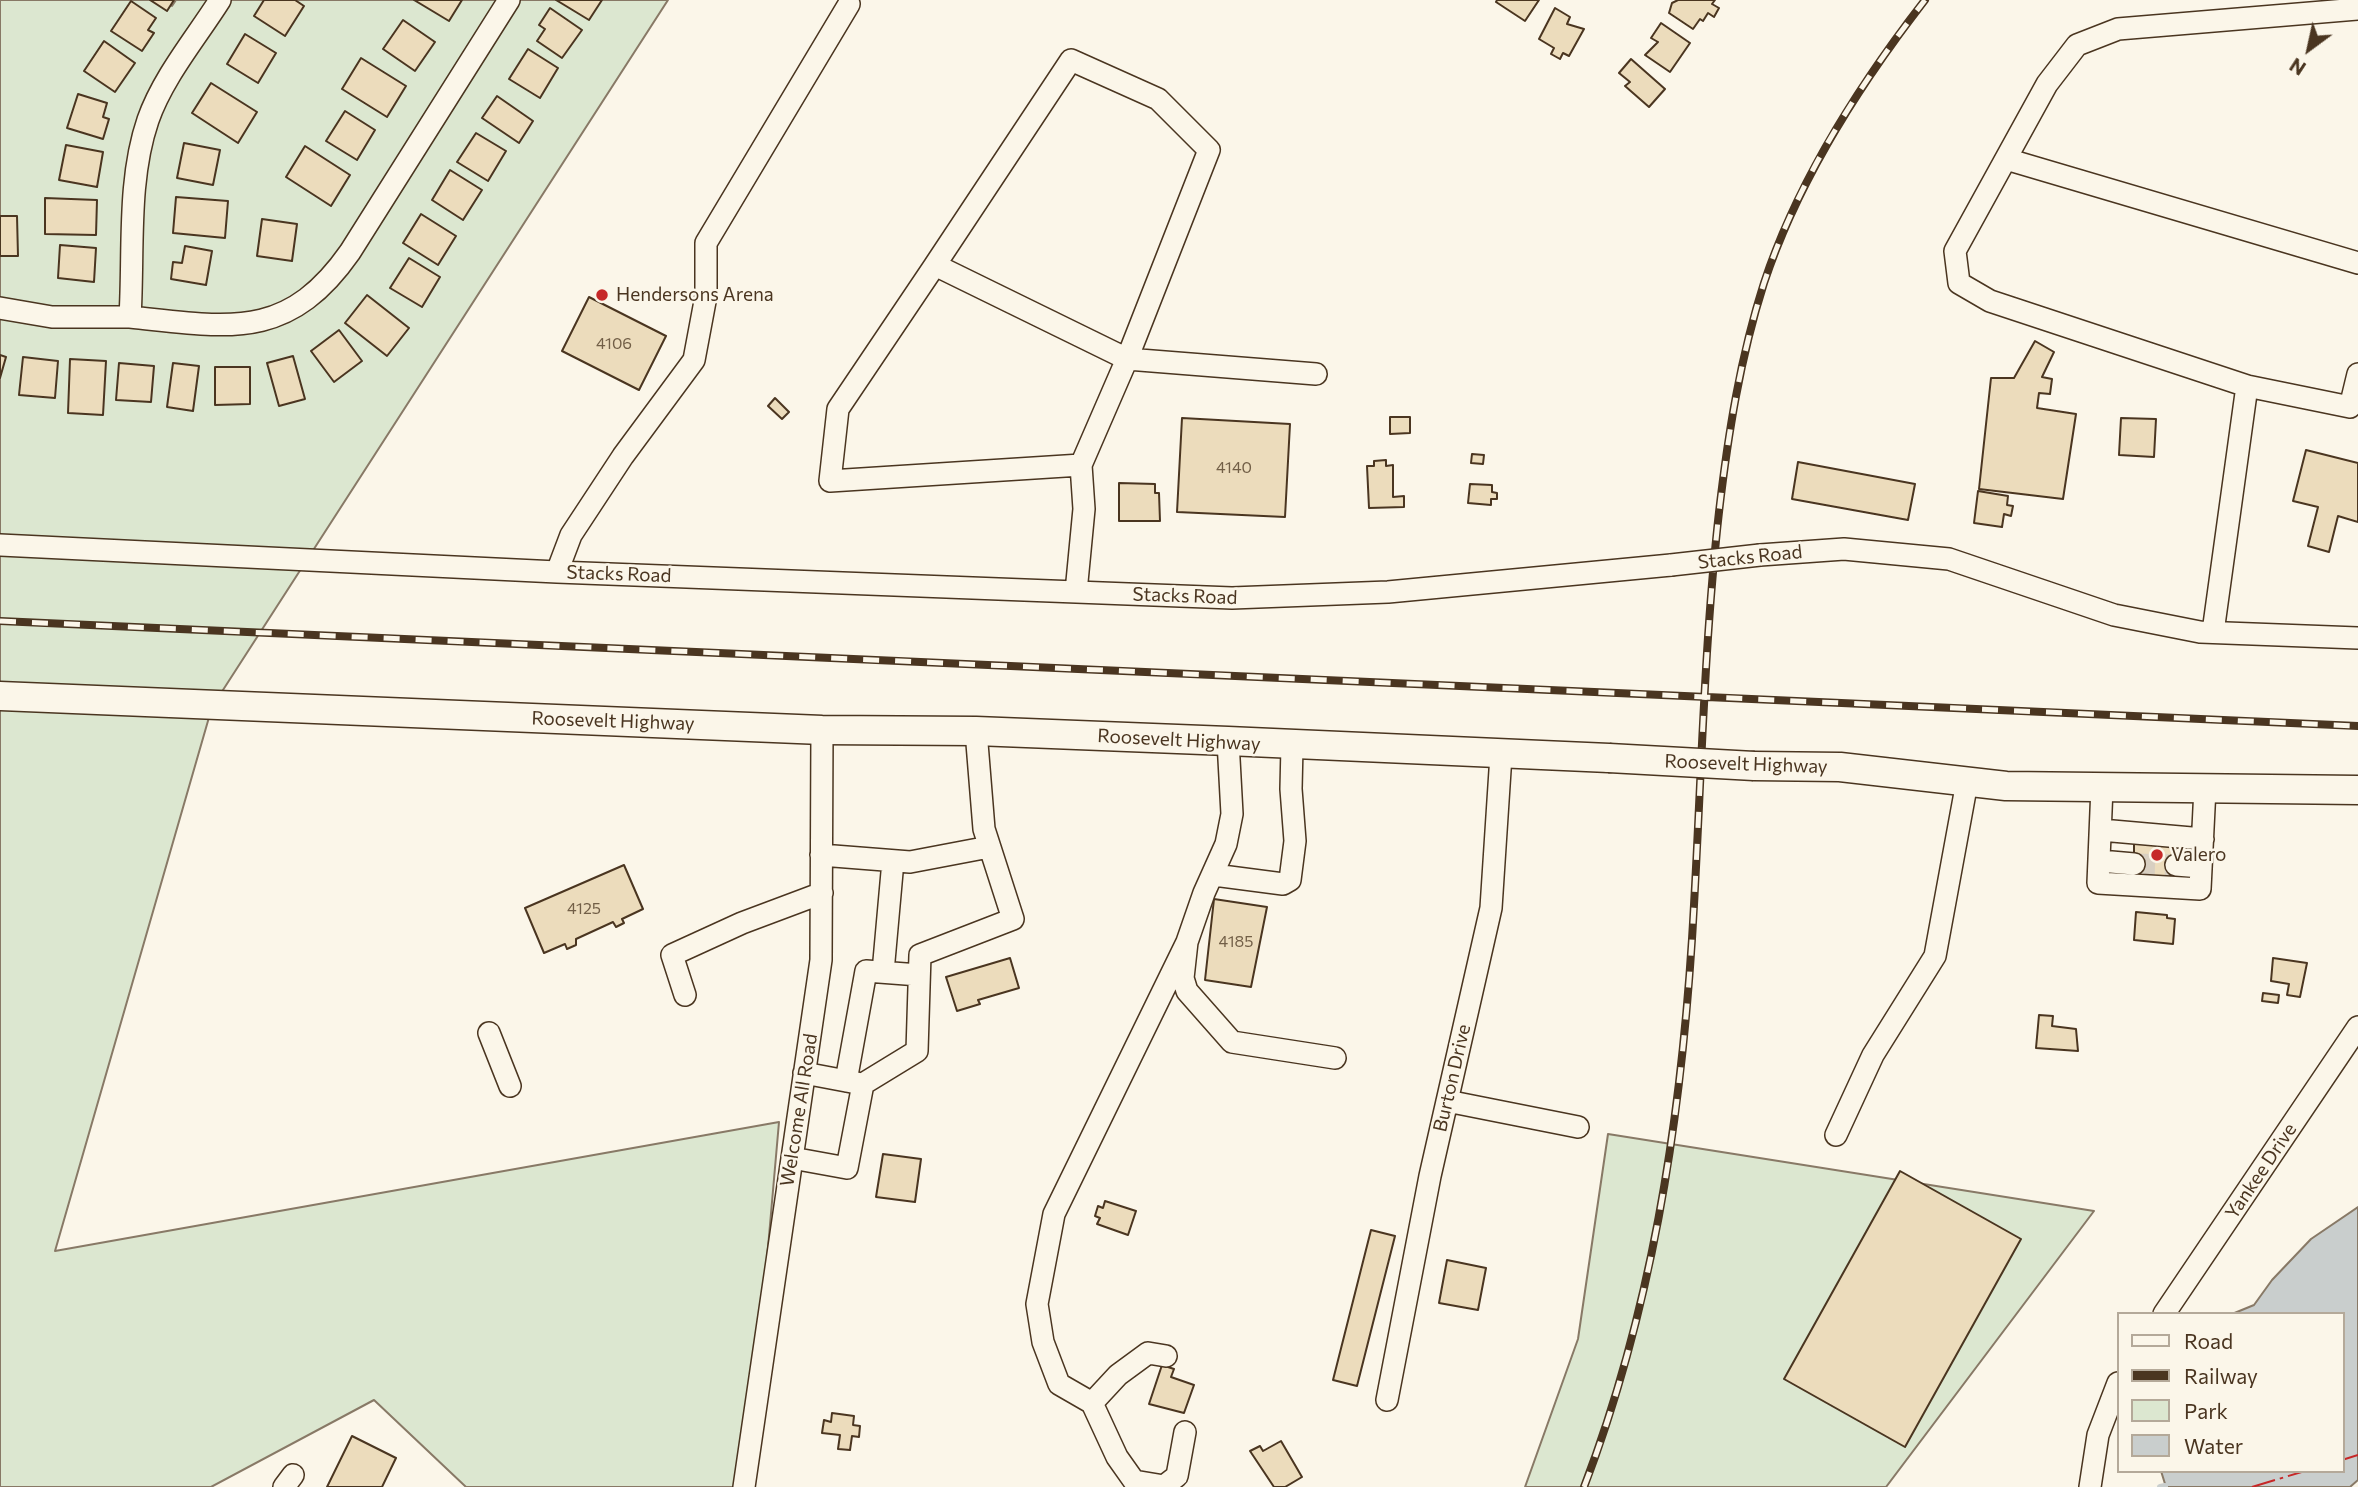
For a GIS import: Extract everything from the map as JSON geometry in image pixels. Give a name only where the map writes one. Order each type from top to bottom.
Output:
[{"type":"main road","name":"Roosevelt Highway","points":[[0,696],[822,730],[976,732],[1228,741],[1754,766],[1840,767],[2006,786],[2358,790]]},
{"type":"street","points":[[130,317],[135,185],[141,144],[149,117],[162,92],[220,0]]},
{"type":"street","points":[[0,308],[52,317],[130,317],[243,325],[294,310],[334,274],[350,252],[509,0]]},
{"type":"street","points":[[557,572],[571,535],[623,456],[694,360],[706,296],[706,243],[849,4]]},
{"type":"street","points":[[2358,9],[2118,29],[2077,45],[2047,84],[1955,251],[1959,283],[1990,301],[2247,386],[2350,407],[2358,374]]},
{"type":"street","points":[[1076,592],[1084,509],[1081,465],[1127,359],[1209,150],[1158,99],[1071,61],[838,410],[830,481],[1081,465]]},
{"type":"street","points":[[2006,159],[2358,263]]},
{"type":"street","points":[[935,265],[1127,359],[1316,374]]},
{"type":"street","points":[[2213,632],[2247,386]]},
{"type":"street","name":"Stacks Road","points":[[0,545],[557,572],[1232,598],[1388,592],[1844,549],[1949,559],[2114,615],[2213,632],[2358,638]]},
{"type":"street","name":"Welcome All Road","points":[[744,1487],[821,960],[822,730]]},
{"type":"street","points":[[804,1073],[855,1082],[917,1051],[920,955],[1013,919],[984,829],[976,732]]},
{"type":"street","points":[[1185,1432],[1177,1476],[1164,1486],[1134,1481],[1117,1457],[1092,1403],[1059,1384],[1043,1342],[1037,1304],[1054,1214],[1187,942],[1204,893],[1214,875],[1232,814],[1228,741]]},
{"type":"street","points":[[1214,875],[1283,884],[1290,880],[1296,841],[1291,789],[1292,746]]},
{"type":"street","name":"Burton Drive","points":[[1387,1400],[1447,1101],[1491,908],[1501,755]]},
{"type":"street","points":[[1836,1135],[1873,1055],[1935,956],[1967,782]]},
{"type":"street","points":[[2102,787],[2098,883],[2200,889],[2205,788]]},
{"type":"street","points":[[2101,830],[2203,839]]},
{"type":"street","points":[[821,855],[910,862],[989,847]]},
{"type":"street","points":[[883,972],[893,861]]},
{"type":"street","points":[[2099,861],[2134,864]]},
{"type":"street","points":[[2176,866],[2201,867]]},
{"type":"street","points":[[685,995],[672,955],[742,923],[821,893]]},
{"type":"street","points":[[1187,942],[1183,978],[1187,991],[1232,1042],[1335,1058]]},
{"type":"street","points":[[792,1158],[847,1168],[866,971],[919,975]]},
{"type":"street","name":"Yankee Drive","points":[[2165,1312],[2358,1027]]},
{"type":"street","points":[[489,1033],[510,1086]]},
{"type":"street","points":[[1447,1101],[1578,1127]]},
{"type":"street","points":[[1092,1403],[1118,1375],[1148,1353],[1166,1356]]},
{"type":"street","points":[[2090,1487],[2098,1435],[2116,1388]]},
{"type":"green space","points":[[0,0],[163,0],[172,6],[176,0],[668,0],[212,707],[55,1251],[779,1122],[753,1419],[736,1487],[466,1487],[374,1400],[211,1487],[0,1487]]},
{"type":"green space","points":[[1608,1134],[2094,1211],[1886,1487],[1525,1487],[1578,1339]]},
{"type":"water","points":[[2358,1207],[2358,1480],[2350,1487],[2166,1487],[2162,1473],[2344,1473],[2344,1312],[2237,1312],[2254,1305],[2272,1280],[2311,1239]]},
{"type":"building","points":[[150,0],[174,0],[167,11]]},
{"type":"building","points":[[264,0],[295,0],[304,6],[285,36],[254,16]]},
{"type":"building","points":[[414,0],[462,0],[449,21]]},
{"type":"building","points":[[556,0],[602,0],[589,20]]},
{"type":"building","points":[[1539,0],[1525,21],[1496,2]]},
{"type":"building","points":[[1678,0],[1715,0],[1712,4],[1719,8],[1714,17],[1708,13],[1693,29],[1669,13],[1672,3]]},
{"type":"building","points":[[131,1],[156,18],[148,30],[154,33],[142,51],[111,31]]},
{"type":"building","points":[[550,8],[582,30],[562,58],[537,41],[545,29],[539,25]]},
{"type":"building","points":[[1555,8],[1570,17],[1567,24],[1584,29],[1569,56],[1563,53],[1560,59],[1551,54],[1554,48],[1539,39]]},
{"type":"building","points":[[403,20],[435,42],[415,71],[383,49]]},
{"type":"building","points":[[1661,23],[1690,43],[1670,72],[1645,55],[1658,42],[1651,38]]},
{"type":"building","points":[[245,34],[276,53],[258,83],[227,64]]},
{"type":"building","points":[[104,41],[135,63],[115,92],[84,71]]},
{"type":"building","points":[[528,49],[558,68],[540,98],[509,79]]},
{"type":"building","points":[[361,58],[406,86],[387,117],[342,89]]},
{"type":"building","points":[[1631,59],[1665,89],[1649,107],[1625,86],[1630,82],[1619,73]]},
{"type":"building","points":[[211,83],[257,112],[238,143],[192,113]]},
{"type":"building","points":[[78,94],[107,103],[103,117],[109,119],[103,139],[67,128]]},
{"type":"building","points":[[497,96],[533,121],[519,143],[482,118]]},
{"type":"building","points":[[345,111],[375,130],[357,160],[326,141]]},
{"type":"building","points":[[476,133],[506,151],[488,181],[457,162]]},
{"type":"building","points":[[184,143],[220,150],[213,185],[177,178]]},
{"type":"building","points":[[66,145],[103,152],[97,187],[59,180]]},
{"type":"building","points":[[305,146],[350,175],[331,206],[286,177]]},
{"type":"building","points":[[450,170],[482,190],[463,220],[432,200]]},
{"type":"building","points":[[176,197],[228,201],[225,238],[173,233]]},
{"type":"building","points":[[45,198],[97,200],[96,235],[45,234]]},
{"type":"building","points":[[421,214],[456,236],[438,265],[403,243]]},
{"type":"building","points":[[0,216],[17,216],[18,256],[0,256]]},
{"type":"building","points":[[262,219],[297,224],[292,261],[257,256]]},
{"type":"building","points":[[60,245],[96,248],[94,282],[58,278]]},
{"type":"building","points":[[185,246],[212,251],[206,285],[171,279],[173,262],[182,263]]},
{"type":"building","points":[[409,258],[440,277],[422,307],[390,288]]},
{"type":"building","points":[[367,295],[409,328],[387,356],[345,323]]},
{"type":"building","points":[[589,297],[666,336],[639,390],[562,351]]},
{"type":"building","points":[[339,330],[362,361],[334,382],[311,351]]},
{"type":"building","points":[[2035,341],[2054,352],[2042,377],[2052,379],[2050,394],[2039,393],[2037,408],[2076,414],[2063,499],[1979,489],[1991,378],[2014,378]]},
{"type":"building","points":[[0,355],[6,357],[0,378]]},
{"type":"building","points":[[293,356],[305,399],[279,406],[267,363]]},
{"type":"building","points":[[23,357],[58,361],[55,398],[19,395]]},
{"type":"building","points":[[70,359],[106,361],[103,415],[68,413]]},
{"type":"building","points":[[119,363],[154,366],[151,402],[116,400]]},
{"type":"building","points":[[173,363],[199,366],[193,411],[167,407]]},
{"type":"building","points":[[215,367],[250,367],[250,404],[215,405]]},
{"type":"building","points":[[775,398],[789,412],[782,419],[768,406]]},
{"type":"building","points":[[1390,417],[1410,417],[1410,433],[1390,434]]},
{"type":"building","points":[[1182,418],[1290,424],[1285,517],[1177,512]]},
{"type":"building","points":[[2121,418],[2156,419],[2154,457],[2119,455]]},
{"type":"building","points":[[2306,450],[2358,463],[2358,522],[2338,516],[2329,552],[2308,546],[2318,507],[2293,501]]},
{"type":"building","points":[[1472,454],[1484,455],[1483,464],[1471,463]]},
{"type":"building","points":[[1386,460],[1386,466],[1393,465],[1393,497],[1404,496],[1404,507],[1369,508],[1367,466],[1374,466],[1374,461]]},
{"type":"building","points":[[1798,462],[1915,484],[1908,520],[1792,499]]},
{"type":"building","points":[[1119,483],[1155,484],[1155,493],[1159,493],[1160,521],[1119,521]]},
{"type":"building","points":[[1470,484],[1492,485],[1492,492],[1497,493],[1497,499],[1491,499],[1491,505],[1468,503]]},
{"type":"building","points":[[1978,491],[2008,496],[2007,505],[2013,506],[2011,516],[2004,514],[2002,527],[1974,523]]},
{"type":"building","points":[[2134,841],[2176,841],[2176,878],[2134,878]]},
{"type":"building","points":[[624,865],[643,909],[622,919],[624,923],[616,927],[613,922],[576,939],[576,945],[567,949],[565,944],[544,953],[525,908]]},
{"type":"building","points":[[1214,899],[1267,907],[1251,987],[1205,980]]},
{"type":"building","points":[[2136,912],[2167,915],[2167,918],[2175,919],[2173,944],[2134,940]]},
{"type":"building","points":[[1010,958],[1019,988],[978,1000],[980,1004],[957,1011],[946,977]]},
{"type":"building","points":[[2273,958],[2307,963],[2300,997],[2287,995],[2289,984],[2271,981]]},
{"type":"building","points":[[2263,993],[2279,995],[2278,1003],[2262,1001]]},
{"type":"building","points":[[2039,1015],[2053,1016],[2052,1026],[2076,1029],[2078,1051],[2036,1048]]},
{"type":"building","points":[[883,1154],[921,1159],[915,1202],[876,1197]]},
{"type":"building","points":[[1900,1171],[2021,1239],[1905,1447],[1784,1379]]},
{"type":"building","points":[[1105,1201],[1136,1211],[1128,1235],[1097,1224],[1100,1218],[1095,1216],[1098,1206],[1103,1208]]},
{"type":"building","points":[[1371,1230],[1395,1236],[1357,1386],[1333,1380]]},
{"type":"building","points":[[1447,1260],[1486,1268],[1478,1310],[1439,1303]]},
{"type":"building","points":[[1162,1365],[1174,1369],[1171,1377],[1194,1385],[1184,1413],[1149,1404]]},
{"type":"building","points":[[832,1413],[854,1416],[853,1425],[860,1426],[859,1437],[852,1436],[850,1450],[838,1449],[840,1435],[822,1433],[824,1420],[831,1422]]},
{"type":"building","points":[[352,1436],[396,1458],[382,1487],[327,1487]]},
{"type":"building","points":[[1281,1441],[1302,1477],[1285,1487],[1274,1487],[1250,1451],[1260,1446],[1263,1451]]},
{"type":"waterway","points":[[2160,1487],[2165,1486]]},
{"type":"tunnel","points":[[2134,864],[2176,865]]},
{"type":"railway","points":[[1584,1487],[1627,1354],[1659,1218],[1670,1148],[1687,1009],[1706,672],[1719,512],[1726,454],[1748,340],[1778,245],[1812,171],[1854,100],[1925,0]]},
{"type":"railway","points":[[0,621],[2358,726]]},
{"type":"power","points":[[2344,1459],[2358,1455]]},
{"type":"power","points":[[2252,1487],[2298,1473]]},
{"type":"place","name":"Hendersons Arena","points":[[602,295]]},
{"type":"place","name":"Valero","points":[[2157,855]]}]
